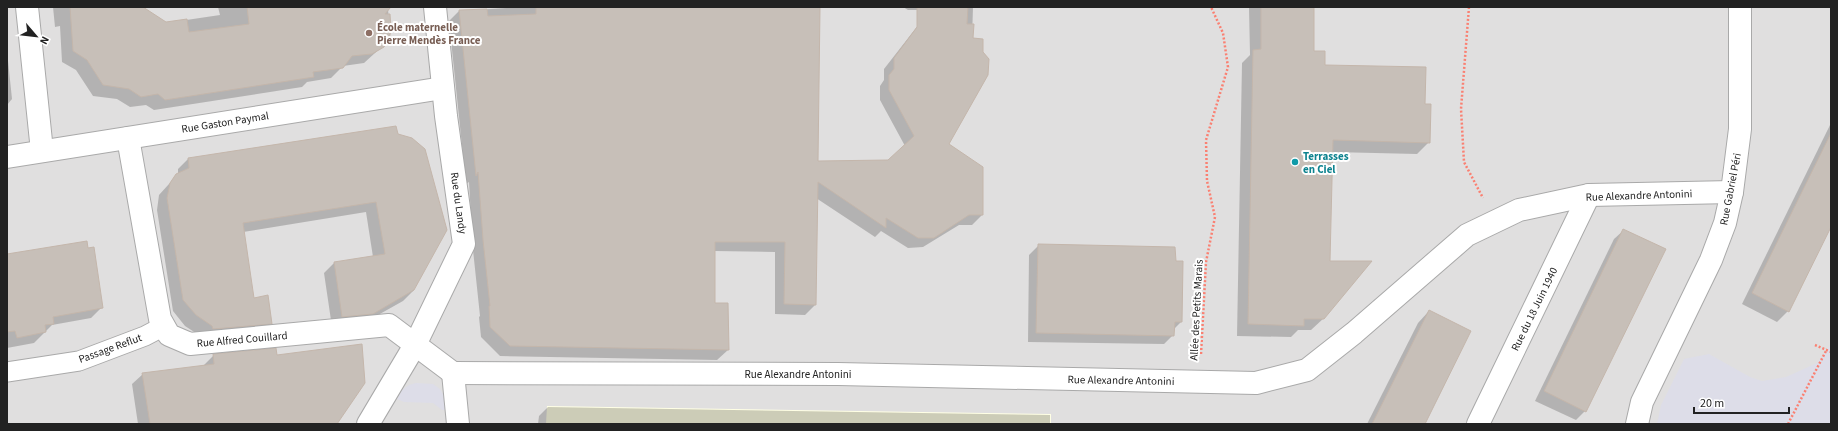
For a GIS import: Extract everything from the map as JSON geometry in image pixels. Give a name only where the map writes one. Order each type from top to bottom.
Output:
[{"type":"street","points":[[27,7],[42,151]]},
{"type":"street","name":"Rue du Landy","points":[[368,424],[415,345],[464,244],[443,88],[435,7]]},
{"type":"street","name":"Rue Gabriel Péri","points":[[1637,424],[1642,402],[1711,260],[1725,224],[1732,192],[1740,129],[1740,7]]},
{"type":"street","name":"Rue Gaston Paymal","points":[[7,157],[443,88]]},
{"type":"street","points":[[128,138],[160,319],[164,326]]},
{"type":"street","name":"Rue Alexandre Antonini","points":[[453,373],[838,374],[1256,383],[1307,370],[1354,333],[1466,235],[1519,210],[1589,195],[1732,192]]},
{"type":"street","name":"Rue du 18 Juin 1940","points":[[1478,424],[1589,195]]},
{"type":"street","name":"Rue Alfred Couillard","points":[[164,326],[169,334],[190,344],[389,325],[453,373]]},
{"type":"street","points":[[453,373],[458,424]]},
{"type":"lane","name":"Passage Reflut","points":[[7,372],[79,361],[145,336],[164,326]]},
{"type":"path","name":"Allée des Petits Marais","points":[[1201,381],[1202,316],[1206,262],[1215,217],[1207,181],[1206,140],[1228,67],[1223,33],[1211,7]]},
{"type":"path","points":[[1468,7],[1461,109],[1464,162],[1495,221]]},
{"type":"path","points":[[1815,345],[1831,352]]},
{"type":"path","points":[[1788,424],[1827,350]]},
{"type":"shaded area","points":[[7,7],[1831,7],[1831,424],[7,424]]},
{"type":"shaded area","points":[[1831,344],[1831,424],[1657,424],[1661,405],[1684,359],[1709,354],[1750,377],[1762,381],[1786,377],[1817,363]]},
{"type":"shaded area","points":[[416,383],[433,384],[440,389],[444,396],[446,410],[442,410],[433,403],[404,402],[397,399],[402,390],[409,385]]},
{"type":"shaded area","points":[[547,406],[1051,414],[1051,424],[546,424]]},
{"type":"building","points":[[70,7],[143,7],[166,22],[187,19],[189,32],[249,24],[247,7],[391,7],[385,14],[390,14],[391,30],[389,39],[384,47],[372,54],[352,56],[343,68],[313,72],[314,77],[165,100],[158,94],[141,97],[129,89],[103,85],[87,60],[73,51]]},
{"type":"building","points":[[536,7],[820,7],[818,161],[888,160],[914,136],[889,90],[889,75],[894,69],[894,58],[917,27],[917,7],[968,7],[967,24],[974,24],[973,38],[983,39],[983,52],[989,59],[988,75],[949,144],[983,167],[983,215],[969,215],[934,238],[918,238],[886,218],[886,228],[818,182],[816,305],[784,304],[785,242],[715,242],[715,303],[728,303],[729,350],[510,346],[490,327],[490,306],[478,172],[476,176],[459,10],[487,9],[488,16],[536,14]]},
{"type":"building","name":"Terrasses en Ciel","points":[[1261,7],[1314,7],[1314,51],[1325,51],[1325,65],[1426,67],[1425,104],[1431,104],[1430,143],[1333,140],[1330,261],[1372,261],[1324,319],[1304,319],[1304,326],[1248,324],[1253,50],[1261,49]]},
{"type":"building","points":[[396,126],[398,134],[412,138],[425,149],[447,230],[414,290],[373,314],[342,317],[334,262],[385,254],[376,202],[243,223],[254,298],[268,295],[272,324],[213,329],[212,326],[196,315],[183,300],[167,198],[170,183],[176,174],[189,168],[188,158]]},
{"type":"building","points":[[1831,133],[1831,227],[1789,312],[1752,293]]},
{"type":"building","points":[[1623,229],[1666,249],[1586,412],[1544,391]]},
{"type":"building","points":[[87,241],[88,248],[94,247],[103,308],[53,317],[54,324],[45,325],[46,332],[17,338],[15,331],[7,332],[7,254]]},
{"type":"building","points":[[1038,244],[1175,247],[1176,261],[1183,261],[1182,322],[1175,322],[1174,336],[1036,333]]},
{"type":"building","points":[[1429,310],[1471,331],[1425,424],[1372,424]]},
{"type":"building","points":[[362,344],[365,383],[337,424],[150,424],[142,373],[214,364],[213,354],[276,348],[277,355]]},
{"type":"place","name":"École maternelle Pierre Mendès France","points":[[369,33]]},
{"type":"place","name":"Terrasses en Ciel","points":[[1295,162]]}]
